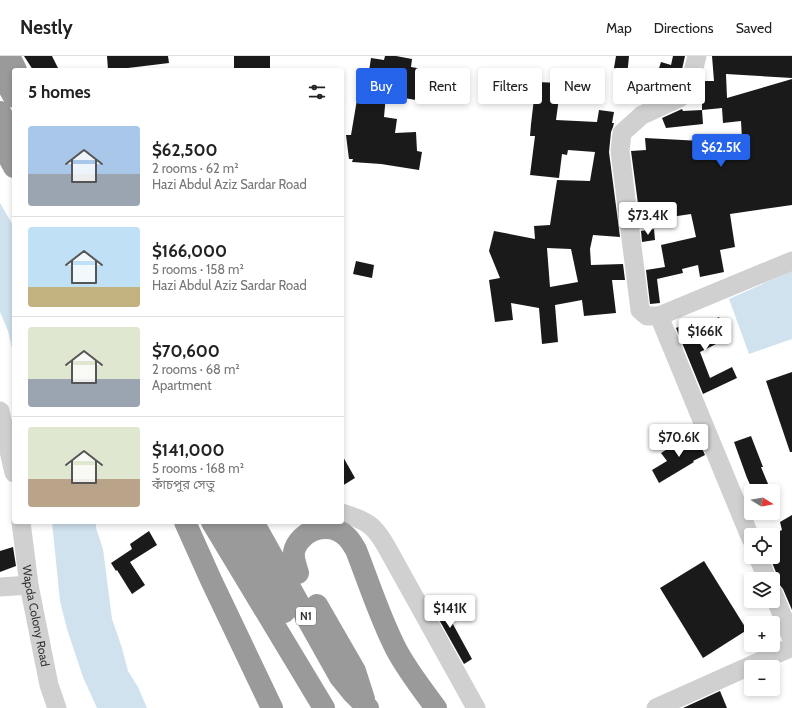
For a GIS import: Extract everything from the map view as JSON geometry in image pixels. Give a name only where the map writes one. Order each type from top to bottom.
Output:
[{"type":"highway","points":[[9,56],[15,68]]},
{"type":"highway","points":[[0,72],[12,93]]},
{"type":"highway","points":[[0,112],[12,133]]},
{"type":"highway","points":[[0,141],[12,163]]},
{"type":"highway","points":[[186,524],[272,708]]},
{"type":"highway","points":[[213,524],[324,708]]},
{"type":"highway","name":"N1","points":[[231,524],[340,708]]},
{"type":"highway","name":"N1","points":[[254,524],[340,677],[367,707]]},
{"type":"highway","points":[[271,524],[355,670],[367,707]]},
{"type":"highway","points":[[298,573],[294,561],[294,551],[296,545],[307,534],[321,528],[329,528],[339,531],[346,536],[356,550],[397,650],[423,691],[436,708]]},
{"type":"street","points":[[697,56],[689,88],[681,97],[642,115],[622,133],[620,151],[640,310],[653,316],[746,528]]},
{"type":"street","points":[[653,316],[792,261]]},
{"type":"street","points":[[0,411],[12,464]]},
{"type":"street","points":[[344,514],[361,520],[372,527],[383,541],[476,708]]},
{"type":"street","name":"Wapda Colony Road","points":[[21,524],[29,585],[49,685],[57,708]]},
{"type":"street","points":[[0,587],[29,585]]},
{"type":"street","points":[[779,608],[792,639]]},
{"type":"street","points":[[656,708],[792,647]]},
{"type":"water","points":[[0,203],[12,224],[12,348],[8,331],[0,312]]},
{"type":"water","points":[[792,271],[792,339],[749,354],[729,299]]},
{"type":"water","points":[[52,524],[96,524],[103,549],[112,619],[128,671],[138,687],[147,708],[97,708],[83,677],[67,629],[60,601]]},
{"type":"building","points":[[24,56],[52,56],[58,68],[32,68]]},
{"type":"building","points":[[107,56],[168,56],[169,63],[128,68],[108,68]]},
{"type":"building","points":[[234,56],[270,56],[270,68],[234,68]]},
{"type":"building","points":[[385,56],[396,56],[412,59],[411,67],[417,68],[415,68],[415,100],[407,98],[407,68],[369,68],[371,58],[384,60]]},
{"type":"building","points":[[616,56],[629,56],[628,68],[614,68]]},
{"type":"building","points":[[673,56],[685,56],[682,68],[659,68],[661,62],[671,65]]},
{"type":"building","points":[[712,56],[792,56],[792,78],[726,74],[727,98],[792,79],[792,205],[730,214],[735,247],[720,250],[724,272],[700,277],[698,265],[682,269],[683,273],[657,279],[660,303],[650,304],[646,270],[665,267],[661,245],[696,237],[691,214],[650,220],[647,202],[638,204],[631,151],[646,150],[645,138],[720,142],[719,155],[743,157],[741,121],[723,123],[722,108],[702,110],[702,104],[705,104],[705,81],[714,81]]},
{"type":"building","points":[[542,82],[550,83],[550,104],[558,104],[556,120],[597,122],[599,110],[614,112],[612,123],[614,123],[611,132],[609,152],[620,237],[593,235],[590,249],[591,265],[623,264],[625,280],[612,280],[616,313],[584,316],[582,300],[555,305],[558,342],[542,344],[539,308],[511,303],[513,320],[495,322],[489,280],[500,278],[489,251],[494,231],[535,239],[534,226],[550,225],[557,180],[590,181],[595,152],[568,150],[567,155],[562,154],[559,178],[530,175],[535,136],[530,136],[533,104],[542,104]],"holes":[[[547,248],[571,249],[578,282],[550,287]]]},
{"type":"building","points":[[356,104],[385,104],[384,117],[397,119],[395,133],[416,132],[417,151],[422,152],[419,170],[381,164],[352,162],[353,159],[349,159],[346,135],[351,135]]},
{"type":"building","points":[[682,109],[683,111],[702,110],[703,124],[666,128],[662,118]]},
{"type":"building","points":[[654,229],[655,240],[642,242],[641,231]]},
{"type":"building","points":[[356,261],[374,265],[372,278],[353,274]]},
{"type":"building","points":[[719,317],[728,338],[700,352],[710,378],[732,367],[737,378],[703,394],[676,328],[688,323],[691,331]]},
{"type":"building","points":[[792,372],[792,452],[790,452],[766,381]]},
{"type":"building","points":[[696,435],[705,455],[659,483],[652,470],[667,461],[661,453],[680,441],[681,442]]},
{"type":"building","points":[[751,436],[768,484],[750,484],[734,442]]},
{"type":"building","points":[[344,459],[355,478],[344,485]]},
{"type":"building","points":[[792,515],[792,610],[780,585],[780,572],[776,572],[773,564],[780,564],[780,531],[782,530],[780,522]]},
{"type":"building","points":[[149,531],[157,545],[130,562],[145,585],[132,594],[111,563],[132,549],[130,544]]},
{"type":"building","points":[[13,547],[16,566],[0,572],[0,551]]},
{"type":"building","points":[[704,561],[744,625],[744,632],[703,658],[660,588]]},
{"type":"building","points":[[437,595],[472,659],[464,664],[428,600]]},
{"type":"building","points":[[720,691],[727,708],[683,708]]}]
